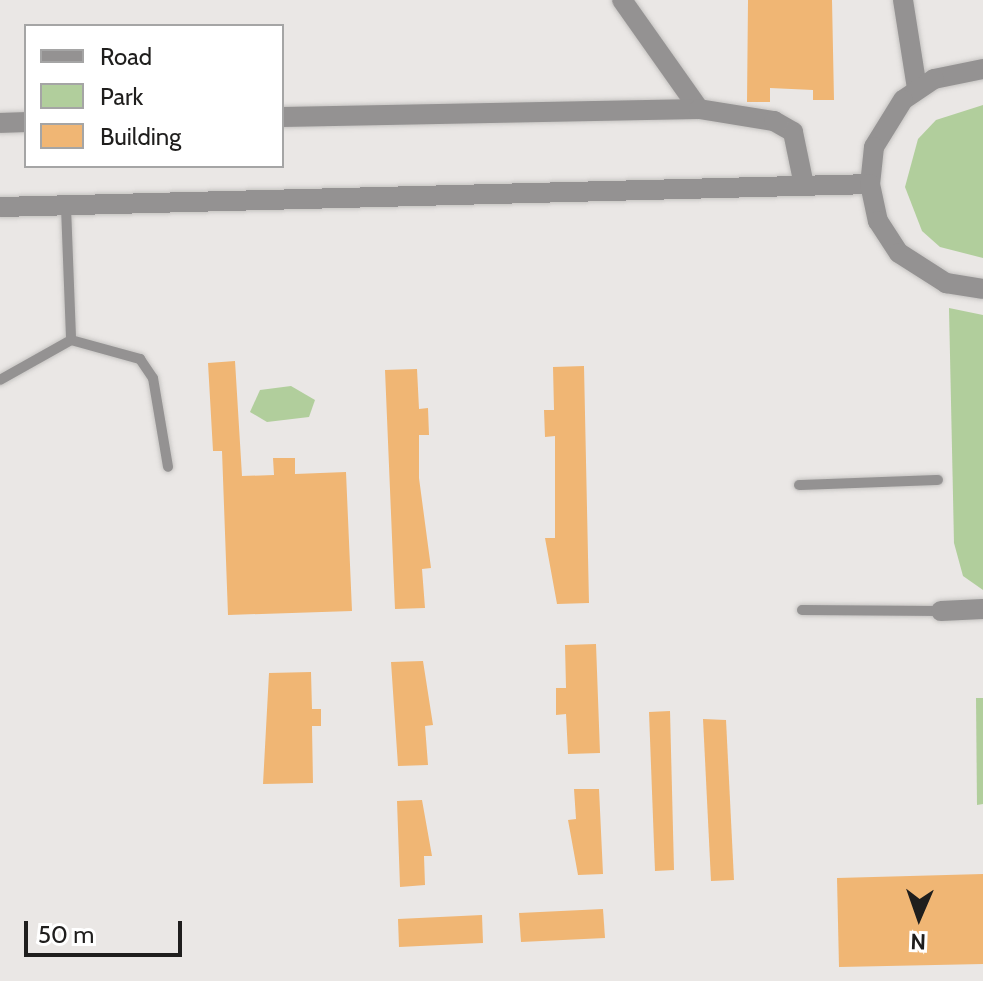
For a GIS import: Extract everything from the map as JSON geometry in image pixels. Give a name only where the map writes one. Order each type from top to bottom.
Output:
[{"type":"street","points":[[622,0],[699,109]]},
{"type":"street","points":[[903,0],[917,88]]},
{"type":"street","points":[[983,69],[917,88],[881,130],[870,184],[878,221],[899,253],[946,283],[983,289]]},
{"type":"street","points":[[284,117],[699,109],[774,121],[793,132],[804,185]]},
{"type":"street","points":[[0,123],[24,122]]},
{"type":"street","points":[[0,207],[870,184]]},
{"type":"street","points":[[941,611],[983,609]]},
{"type":"lane","points":[[66,207],[71,340]]},
{"type":"lane","points":[[0,380],[71,340],[140,359],[153,378],[168,467]]},
{"type":"lane","points":[[799,485],[938,480]]},
{"type":"lane","points":[[802,610],[941,611]]},
{"type":"green space","points":[[983,105],[983,258],[940,247],[922,231],[905,187],[918,139],[936,120]]},
{"type":"green space","points":[[949,308],[983,315],[983,590],[963,576],[954,543]]},
{"type":"green space","points":[[291,386],[315,400],[309,417],[267,422],[250,412],[260,390]]},
{"type":"green space","points":[[976,698],[983,698],[983,804],[977,805]]},
{"type":"building","points":[[748,0],[832,0],[834,100],[813,100],[813,90],[770,88],[770,102],[747,102]]},
{"type":"building","points":[[235,361],[242,476],[274,475],[273,458],[295,458],[295,474],[346,472],[352,611],[228,615],[222,451],[213,451],[208,363]]},
{"type":"building","points":[[584,366],[589,603],[557,604],[545,538],[555,538],[555,436],[545,437],[544,410],[554,410],[553,367]]},
{"type":"building","points":[[417,369],[419,409],[428,408],[429,435],[419,435],[419,478],[431,568],[422,569],[425,608],[395,609],[385,370]]},
{"type":"building","points":[[596,644],[600,753],[568,754],[566,714],[556,715],[556,688],[566,688],[565,645]]},
{"type":"building","points":[[423,661],[433,725],[425,726],[428,765],[398,766],[391,662]]},
{"type":"building","points":[[311,672],[312,709],[321,709],[321,726],[312,726],[313,783],[263,784],[269,673]]},
{"type":"building","points":[[670,711],[674,870],[655,871],[649,712]]},
{"type":"building","points":[[703,719],[726,720],[734,880],[711,881]]},
{"type":"building","points":[[574,789],[599,789],[603,874],[578,875],[568,820],[576,819]]},
{"type":"building","points":[[422,800],[432,856],[424,856],[425,885],[400,887],[397,801]]},
{"type":"building","points":[[983,874],[983,964],[839,967],[837,878]]},
{"type":"building","points":[[603,909],[605,938],[521,942],[519,913]]},
{"type":"building","points":[[482,915],[483,943],[399,947],[398,919]]}]
